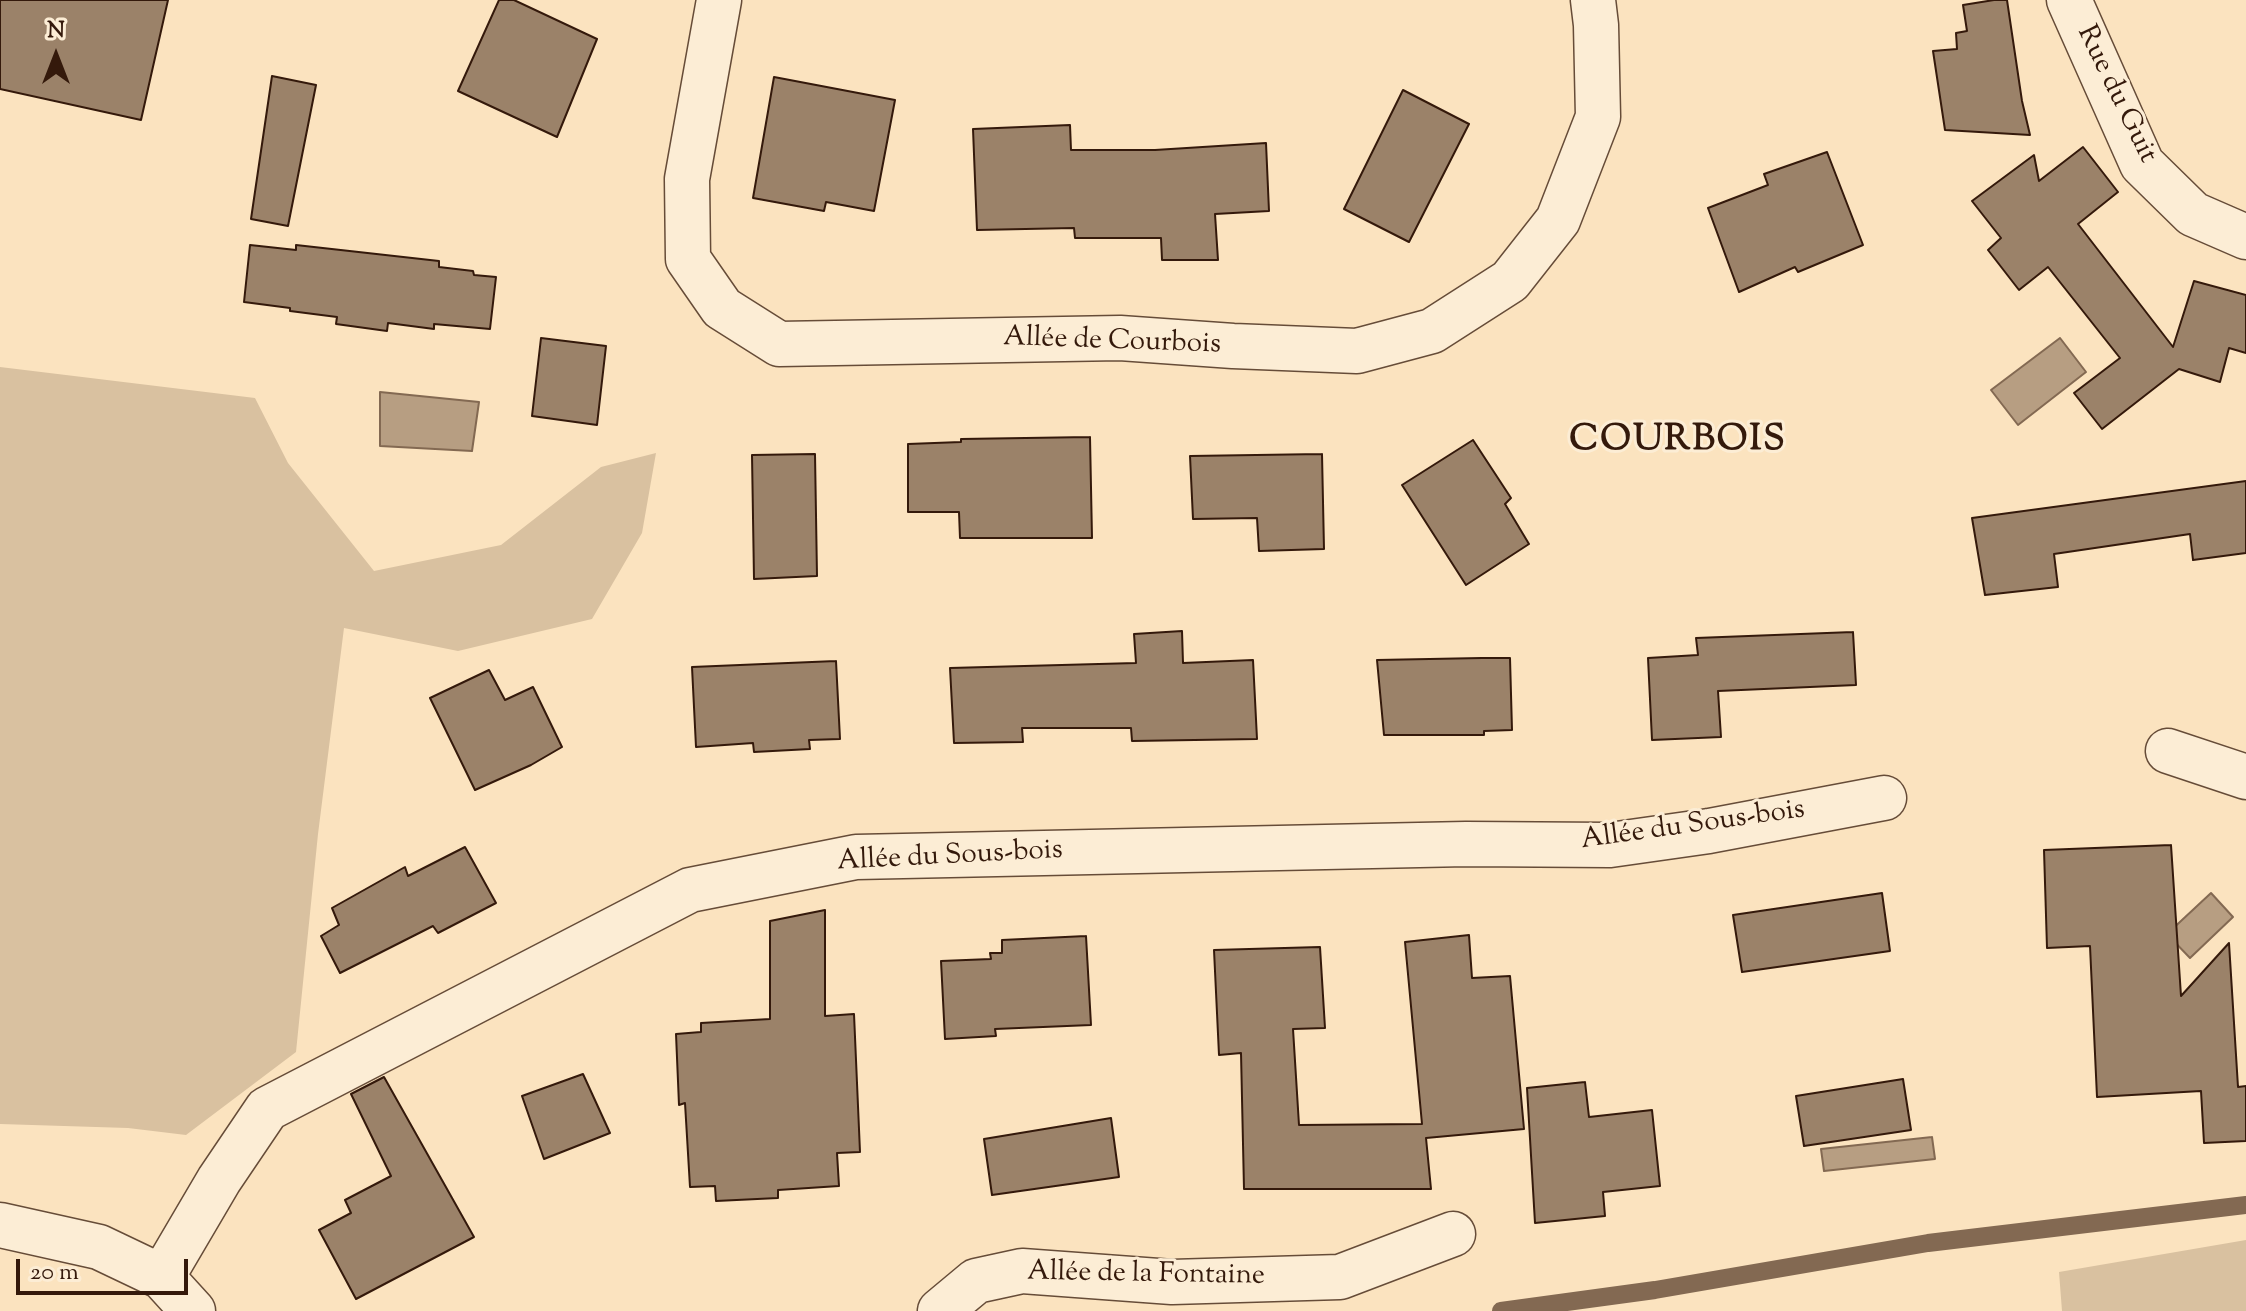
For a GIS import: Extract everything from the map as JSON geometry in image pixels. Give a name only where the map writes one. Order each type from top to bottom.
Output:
[{"type":"street","name":"Allée de Courbois","points":[[719,0],[687,179],[688,259],[722,308],[779,344],[1120,338],[1357,351],[1432,331],[1510,281],[1558,220],[1598,117],[1593,0]]},
{"type":"street","name":"Rue du Guit","points":[[2069,0],[2142,164],[2193,214],[2246,237]]},
{"type":"street","points":[[2168,751],[2246,777]]},
{"type":"street","name":"Allée du Sous-bois","points":[[162,1277],[219,1180],[267,1109],[690,890],[856,857],[1466,844],[1610,845],[1709,831],[1884,798]]},
{"type":"street","points":[[0,1225],[99,1247],[162,1277],[193,1311]]},
{"type":"street","name":"Allée de la Fontaine","points":[[940,1311],[976,1281],[1022,1271],[1172,1282],[1340,1277],[1453,1234]]},
{"type":"shaded area","points":[[2060,338],[2086,372],[2018,425],[1991,390]]},
{"type":"shaded area","points":[[0,367],[255,398],[288,463],[374,571],[501,545],[601,467],[656,453],[642,533],[592,619],[458,651],[344,628],[318,834],[296,1052],[186,1135],[128,1128],[0,1124]]},
{"type":"shaded area","points":[[380,392],[479,402],[472,451],[380,446]]},
{"type":"shaded area","points":[[2211,893],[2233,917],[2190,958],[2167,934]]},
{"type":"shaded area","points":[[1932,1137],[1935,1159],[1824,1171],[1821,1149]]},
{"type":"shaded area","points":[[2246,1240],[2246,1311],[2062,1311],[2059,1272]]},
{"type":"building","points":[[0,0],[168,0],[141,120],[0,89]]},
{"type":"building","points":[[499,0],[514,0],[597,39],[557,137],[458,91]]},
{"type":"building","points":[[2007,0],[2030,135],[1945,130],[1933,51],[1957,49],[1956,33],[1967,31],[1963,5]]},
{"type":"building","points":[[272,76],[316,85],[288,226],[251,219]]},
{"type":"building","points":[[774,77],[895,100],[874,211],[826,202],[824,211],[753,198]]},
{"type":"building","points":[[1403,90],[1469,124],[1409,242],[1344,209]]},
{"type":"building","points":[[1070,125],[1071,150],[1155,150],[1266,143],[1269,211],[1215,214],[1218,260],[1162,260],[1161,238],[1075,238],[1074,228],[977,230],[973,129]]},
{"type":"building","points":[[2083,147],[2118,192],[2078,224],[2173,347],[2194,281],[2246,295],[2246,353],[2229,348],[2220,382],[2179,369],[2102,429],[2074,393],[2120,358],[2048,267],[2019,290],[1988,250],[2001,238],[1972,201],[2034,155],[2039,181]]},
{"type":"building","points":[[1827,152],[1863,245],[1798,272],[1795,267],[1739,292],[1708,208],[1768,185],[1764,174]]},
{"type":"building","points":[[250,245],[296,250],[296,245],[439,261],[439,267],[496,277],[490,329],[434,324],[434,329],[388,323],[387,331],[336,324],[337,317],[244,302]]},
{"type":"building","points":[[541,338],[606,346],[597,425],[532,416]]},
{"type":"building","points":[[1090,437],[1092,538],[960,538],[959,512],[908,512],[908,444],[961,442],[961,439]]},
{"type":"building","points":[[1473,440],[1511,498],[1505,504],[1529,544],[1466,585],[1402,485]]},
{"type":"building","points":[[815,454],[817,576],[754,579],[752,455]]},
{"type":"building","points":[[1322,454],[1324,549],[1259,551],[1257,518],[1193,519],[1190,456]]},
{"type":"building","points":[[2246,481],[2246,553],[2193,560],[2190,534],[2054,554],[2058,587],[1985,595],[1972,518]]},
{"type":"building","points":[[1182,631],[1183,663],[1253,660],[1257,739],[1132,741],[1131,728],[1022,728],[1023,742],[954,743],[950,668],[1136,663],[1134,634]]},
{"type":"building","points":[[1853,632],[1856,685],[1718,691],[1721,737],[1652,740],[1648,658],[1698,655],[1696,638]]},
{"type":"building","points":[[1510,658],[1512,730],[1484,731],[1484,735],[1384,735],[1377,660]]},
{"type":"building","points":[[836,661],[840,739],[809,740],[810,749],[754,752],[753,743],[696,747],[692,667]]},
{"type":"building","points":[[489,670],[505,700],[533,687],[562,747],[531,765],[475,790],[430,698]]},
{"type":"building","points":[[2171,845],[2181,996],[2229,943],[2238,1087],[2246,1086],[2246,1141],[2204,1143],[2201,1091],[2097,1097],[2090,946],[2047,948],[2044,850]]},
{"type":"building","points":[[465,847],[496,903],[438,933],[433,926],[340,973],[321,936],[339,925],[332,908],[405,867],[408,876]]},
{"type":"building","points":[[1882,893],[1890,951],[1742,972],[1733,915]]},
{"type":"building","points":[[825,910],[825,1016],[854,1014],[860,1152],[837,1153],[839,1186],[778,1190],[778,1198],[716,1201],[715,1186],[690,1187],[685,1103],[679,1105],[676,1034],[701,1032],[701,1023],[770,1019],[770,921]]},
{"type":"building","points":[[1469,935],[1472,978],[1510,976],[1524,1129],[1426,1138],[1431,1189],[1244,1189],[1241,1053],[1219,1055],[1214,950],[1320,947],[1325,1028],[1293,1029],[1299,1125],[1422,1124],[1405,942]]},
{"type":"building","points":[[1086,936],[1091,1025],[995,1029],[996,1036],[945,1039],[941,961],[991,959],[990,953],[1002,953],[1002,940]]},
{"type":"building","points":[[583,1074],[610,1133],[544,1159],[522,1096]]},
{"type":"building","points":[[384,1077],[474,1237],[356,1299],[319,1230],[351,1213],[345,1200],[391,1176],[351,1094]]},
{"type":"building","points":[[1903,1079],[1911,1130],[1804,1146],[1796,1096]]},
{"type":"building","points":[[1585,1082],[1589,1117],[1652,1110],[1660,1186],[1603,1192],[1605,1216],[1535,1223],[1527,1088]]},
{"type":"building","points":[[1111,1118],[1119,1177],[992,1195],[984,1139]]},
{"type":"waterway","points":[[1501,1311],[1655,1290],[1928,1243],[2246,1205]]},
{"type":"district","name":"COURBOIS","points":[[1678,443]]}]
